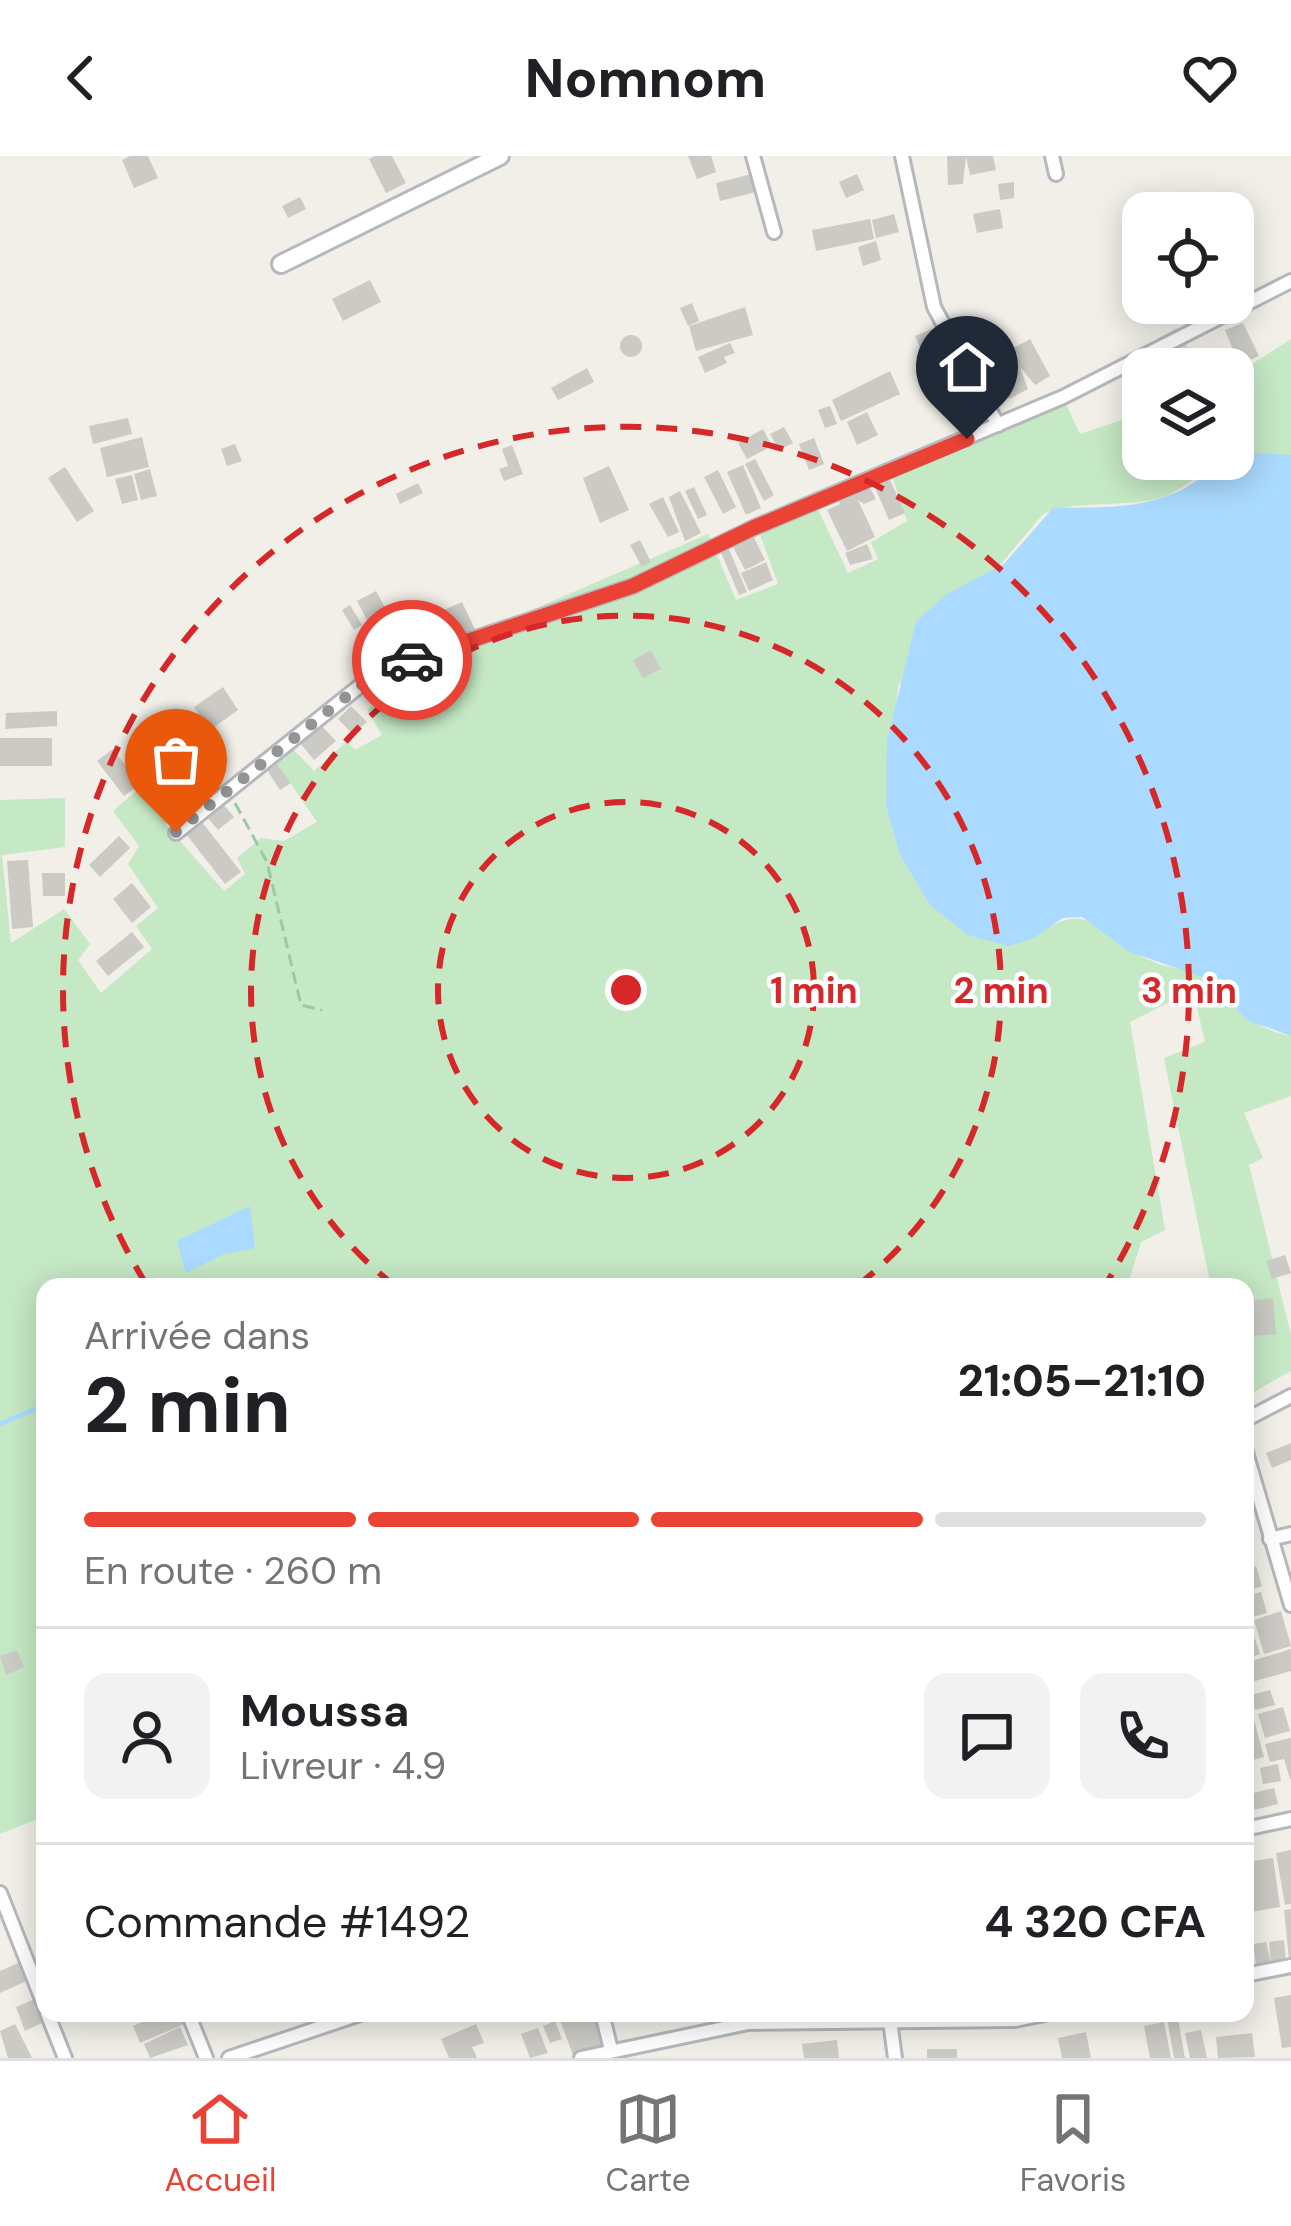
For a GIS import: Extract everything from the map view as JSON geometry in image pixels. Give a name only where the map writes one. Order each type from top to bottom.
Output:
[{"type":"street","points":[[281,264],[500,156]]},
{"type":"street","points":[[753,156],[774,232]]},
{"type":"street","points":[[902,156],[934,307],[998,425]]},
{"type":"street","points":[[1052,156],[1056,175]]},
{"type":"street","points":[[176,832],[361,685],[416,658],[633,586],[753,528],[998,425],[1291,280]]},
{"type":"street","points":[[1254,1415],[1291,1396]]},
{"type":"street","points":[[1254,1481],[1291,1605]]},
{"type":"street","points":[[1270,1539],[1291,1534]]},
{"type":"street","points":[[1254,1826],[1291,1819]]},
{"type":"street","points":[[0,1893],[36,1985]]},
{"type":"street","points":[[1254,1973],[1291,1966]]},
{"type":"street","points":[[51,2022],[65,2058]]},
{"type":"street","points":[[192,2022],[206,2058]]},
{"type":"street","points":[[229,2058],[336,2022]]},
{"type":"street","points":[[604,2022],[611,2050]]},
{"type":"street","points":[[581,2058],[730,2022]]},
{"type":"street","points":[[891,2022],[895,2058]]},
{"type":"path","points":[[226,792],[254,830],[267,862],[301,1005],[322,1010]]},
{"type":"green space","points":[[1176,328],[1188,348],[1143,348]]},
{"type":"green space","points":[[1291,339],[1291,455],[1254,455],[1254,363]]},
{"type":"green space","points":[[1059,389],[1080,434],[1122,420],[1122,480],[1192,480],[1157,499],[1066,507],[1042,515],[898,686],[886,806],[900,855],[930,905],[1032,939],[1053,925],[1083,919],[1154,962],[1201,976],[1255,1022],[1291,1036],[1291,1096],[1244,1113],[1263,1158],[1249,1165],[1291,1335],[1291,1371],[1254,1392],[1254,1278],[1209,1278],[1164,1058],[1205,1042],[1193,990],[1130,1022],[1165,1230],[1141,1242],[1130,1278],[36,1278],[36,1820],[0,1834],[0,800],[65,798],[65,847],[2,855],[11,943],[64,909],[90,944],[78,960],[101,993],[152,949],[136,926],[158,908],[128,864],[139,846],[113,811],[155,775],[177,814],[165,824],[224,891],[245,874],[237,858],[261,838],[284,841],[317,822],[274,759],[292,748],[314,771],[347,741],[355,750],[382,735],[367,710],[444,648],[708,534],[736,600],[778,584],[756,524],[814,501],[848,573],[878,559],[871,542],[907,521],[889,467]]},
{"type":"water","points":[[1254,453],[1291,455],[1291,1036],[1247,1020],[1205,978],[1130,952],[1082,917],[1063,918],[1032,939],[1008,946],[968,935],[930,905],[900,855],[886,806],[887,741],[916,622],[945,595],[1004,564],[1053,508],[1120,506],[1183,489],[1196,480],[1254,480]]},
{"type":"water","points":[[250,1206],[255,1248],[224,1254],[186,1273],[177,1241]]},
{"type":"building","points":[[148,156],[158,178],[134,188],[122,160]]},
{"type":"building","points":[[392,156],[406,183],[386,193],[369,159]]},
{"type":"building","points":[[688,156],[711,156],[716,172],[697,179]]},
{"type":"building","points":[[947,156],[966,156],[963,184],[948,185]]},
{"type":"building","points":[[966,156],[993,156],[996,170],[970,175]]},
{"type":"building","points":[[759,172],[764,190],[720,201],[716,183]]},
{"type":"building","points":[[857,174],[864,190],[846,198],[839,182]]},
{"type":"building","points":[[1014,182],[1014,198],[1000,200],[998,184]]},
{"type":"building","points":[[300,197],[306,209],[288,218],[282,206]]},
{"type":"building","points":[[1000,209],[1003,228],[977,233],[973,214]]},
{"type":"building","points":[[894,214],[899,232],[876,238],[872,220]]},
{"type":"building","points":[[870,219],[874,239],[816,251],[812,230]]},
{"type":"building","points":[[876,241],[881,260],[863,266],[858,247]]},
{"type":"building","points":[[370,280],[381,302],[343,321],[332,299]]},
{"type":"building","points":[[692,303],[699,321],[688,326],[680,308]]},
{"type":"building","points":[[745,307],[753,335],[696,351],[689,326]]},
{"type":"building","points":[[1243,324],[1259,356],[1254,358],[1254,348],[1232,348],[1225,330]]},
{"type":"building","points":[[939,326],[943,338],[925,345],[922,352],[915,336]]},
{"type":"building","points":[[970,326],[984,343],[969,350],[960,331]]},
{"type":"building","points":[[631,335],[642,346],[631,357],[620,346]]},
{"type":"building","points":[[1030,339],[1050,376],[1035,385],[1020,367],[1028,389],[1009,399],[988,362]]},
{"type":"building","points":[[730,343],[735,353],[724,357],[727,363],[705,373],[698,357]]},
{"type":"building","points":[[943,355],[955,367],[943,379],[931,367]]},
{"type":"building","points":[[587,368],[594,382],[558,400],[551,388]]},
{"type":"building","points":[[890,371],[900,394],[841,421],[832,400]]},
{"type":"building","points":[[970,395],[980,414],[962,422],[953,403]]},
{"type":"building","points":[[830,406],[837,424],[825,428],[818,410]]},
{"type":"building","points":[[867,412],[878,435],[857,445],[847,422]]},
{"type":"building","points":[[128,418],[132,434],[93,444],[89,426]]},
{"type":"building","points":[[784,427],[793,443],[779,450],[770,434]]},
{"type":"building","points":[[763,429],[772,446],[747,459],[738,443]]},
{"type":"building","points":[[142,437],[149,467],[107,477],[100,448]]},
{"type":"building","points":[[814,438],[824,464],[809,470],[799,444]]},
{"type":"building","points":[[235,444],[242,461],[227,466],[221,449]]},
{"type":"building","points":[[512,445],[523,474],[504,481],[499,469],[508,466],[502,449]]},
{"type":"building","points":[[755,459],[774,495],[764,501],[745,464]]},
{"type":"building","points":[[743,465],[761,508],[746,515],[727,472]]},
{"type":"building","points":[[609,466],[629,510],[600,523],[583,478]]},
{"type":"building","points":[[65,467],[94,511],[77,522],[48,478]]},
{"type":"building","points":[[150,469],[157,496],[141,500],[134,474]]},
{"type":"building","points":[[885,469],[905,513],[889,520],[870,476]]},
{"type":"building","points":[[718,470],[736,507],[723,514],[704,477]]},
{"type":"building","points":[[132,475],[138,500],[122,504],[115,479]]},
{"type":"building","points":[[866,481],[876,499],[864,504],[858,500],[875,537],[847,551],[827,510],[840,504],[836,496]]},
{"type":"building","points":[[418,483],[423,493],[400,504],[396,494]]},
{"type":"building","points":[[694,487],[707,515],[698,519],[685,491]]},
{"type":"building","points":[[680,491],[701,533],[685,541],[669,497]]},
{"type":"building","points":[[663,497],[679,532],[668,537],[649,504]]},
{"type":"building","points":[[748,525],[765,560],[745,570],[727,535]]},
{"type":"building","points":[[640,540],[651,562],[642,567],[630,545]]},
{"type":"building","points":[[867,544],[873,559],[850,565],[845,553]]},
{"type":"building","points":[[728,547],[747,592],[739,595],[720,550]]},
{"type":"building","points":[[766,562],[773,580],[749,591],[741,573]]},
{"type":"building","points":[[376,591],[399,634],[381,643],[384,630],[374,619],[368,622],[357,601]]},
{"type":"building","points":[[462,602],[480,640],[462,649],[444,610]]},
{"type":"building","points":[[350,605],[362,625],[354,630],[342,610]]},
{"type":"building","points":[[651,650],[661,669],[643,678],[633,660]]},
{"type":"building","points":[[223,687],[238,710],[210,730],[194,707]]},
{"type":"building","points":[[351,706],[367,722],[353,734],[338,719]]},
{"type":"building","points":[[57,711],[57,726],[5,729],[6,713]]},
{"type":"building","points":[[321,725],[336,741],[314,760],[300,743]]},
{"type":"building","points":[[0,738],[52,738],[52,766],[0,766]]},
{"type":"building","points":[[212,745],[224,761],[209,772],[197,757]]},
{"type":"building","points":[[113,749],[140,784],[124,796],[97,761]]},
{"type":"building","points":[[277,764],[291,783],[280,790],[267,770]]},
{"type":"building","points":[[222,803],[234,817],[218,830],[207,817]]},
{"type":"building","points":[[202,822],[241,872],[225,884],[186,834]]},
{"type":"building","points":[[119,836],[130,848],[100,877],[89,865]]},
{"type":"building","points":[[28,860],[33,927],[12,929],[7,861]]},
{"type":"building","points":[[42,873],[65,873],[65,896],[43,896]]},
{"type":"building","points":[[132,883],[151,907],[132,923],[113,899]]},
{"type":"building","points":[[132,932],[144,947],[108,976],[96,961]]},
{"type":"building","points":[[1285,1255],[1291,1273],[1272,1279],[1266,1261]]},
{"type":"building","points":[[1273,1298],[1276,1334],[1254,1336],[1254,1300]]},
{"type":"building","points":[[1291,1443],[1291,1460],[1272,1468],[1266,1453]]},
{"type":"building","points":[[1254,1567],[1262,1586],[1254,1589]]},
{"type":"building","points":[[1261,1592],[1267,1613],[1254,1617],[1254,1594]]},
{"type":"building","points":[[1281,1611],[1291,1646],[1264,1654],[1254,1620]]},
{"type":"building","points":[[1291,1649],[1291,1671],[1254,1681],[1254,1660]]},
{"type":"building","points":[[17,1650],[24,1667],[6,1675],[0,1656]]},
{"type":"building","points":[[1270,1690],[1275,1705],[1255,1710],[1254,1694]]},
{"type":"building","points":[[1283,1707],[1290,1731],[1265,1738],[1258,1714]]},
{"type":"building","points":[[1254,1720],[1264,1757],[1254,1760]]},
{"type":"building","points":[[1291,1738],[1290,1779],[1284,1759],[1270,1762],[1265,1744]]},
{"type":"building","points":[[1278,1764],[1281,1781],[1263,1784],[1260,1768]]},
{"type":"building","points":[[1274,1788],[1278,1804],[1254,1810],[1254,1793]]},
{"type":"building","points":[[1291,1850],[1291,1904],[1285,1905],[1276,1853]]},
{"type":"building","points":[[1273,1858],[1280,1907],[1254,1911],[1254,1861]]},
{"type":"building","points":[[1291,1909],[1291,1959],[1289,1959],[1284,1910]]},
{"type":"building","points":[[1284,1940],[1286,1962],[1256,1965],[1254,1944],[1266,1942],[1271,1963],[1269,1942]]},
{"type":"building","points":[[25,1960],[33,1978],[0,1993],[0,1971]]},
{"type":"building","points":[[1291,1995],[1291,2047],[1282,2048],[1274,1998]]},
{"type":"building","points":[[35,1999],[36,2022],[44,2022],[25,2031],[16,2007]]},
{"type":"building","points":[[142,2022],[187,2023],[140,2043],[133,2026]]},
{"type":"building","points":[[555,2022],[562,2039],[550,2043],[543,2026]]},
{"type":"building","points":[[561,2022],[602,2022],[611,2047],[574,2058]]},
{"type":"building","points":[[1164,2022],[1171,2058],[1150,2058],[1144,2026]]},
{"type":"building","points":[[1168,2022],[1179,2022],[1185,2058],[1174,2058]]},
{"type":"building","points":[[15,2024],[32,2058],[8,2058],[0,2031]]},
{"type":"building","points":[[476,2024],[484,2043],[472,2047],[477,2058],[449,2058],[441,2039]]},
{"type":"building","points":[[180,2027],[188,2045],[150,2058],[144,2044]]},
{"type":"building","points":[[538,2028],[548,2053],[530,2058],[521,2034]]},
{"type":"building","points":[[1201,2030],[1207,2058],[1190,2058],[1185,2033]]},
{"type":"building","points":[[1086,2032],[1091,2058],[1062,2058],[1058,2038]]},
{"type":"building","points":[[1252,2033],[1255,2057],[1218,2058],[1216,2037]]},
{"type":"building","points":[[837,2040],[839,2058],[804,2058],[802,2044]]},
{"type":"building","points":[[927,2049],[957,2049],[957,2058],[927,2058]]},
{"type":"waterway","points":[[0,1424],[36,1409]]},
{"type":"way so far","points":[[176,832],[361,685],[412,660]]},
{"type":"route","points":[[412,660],[633,586],[753,528],[967,439]]}]
